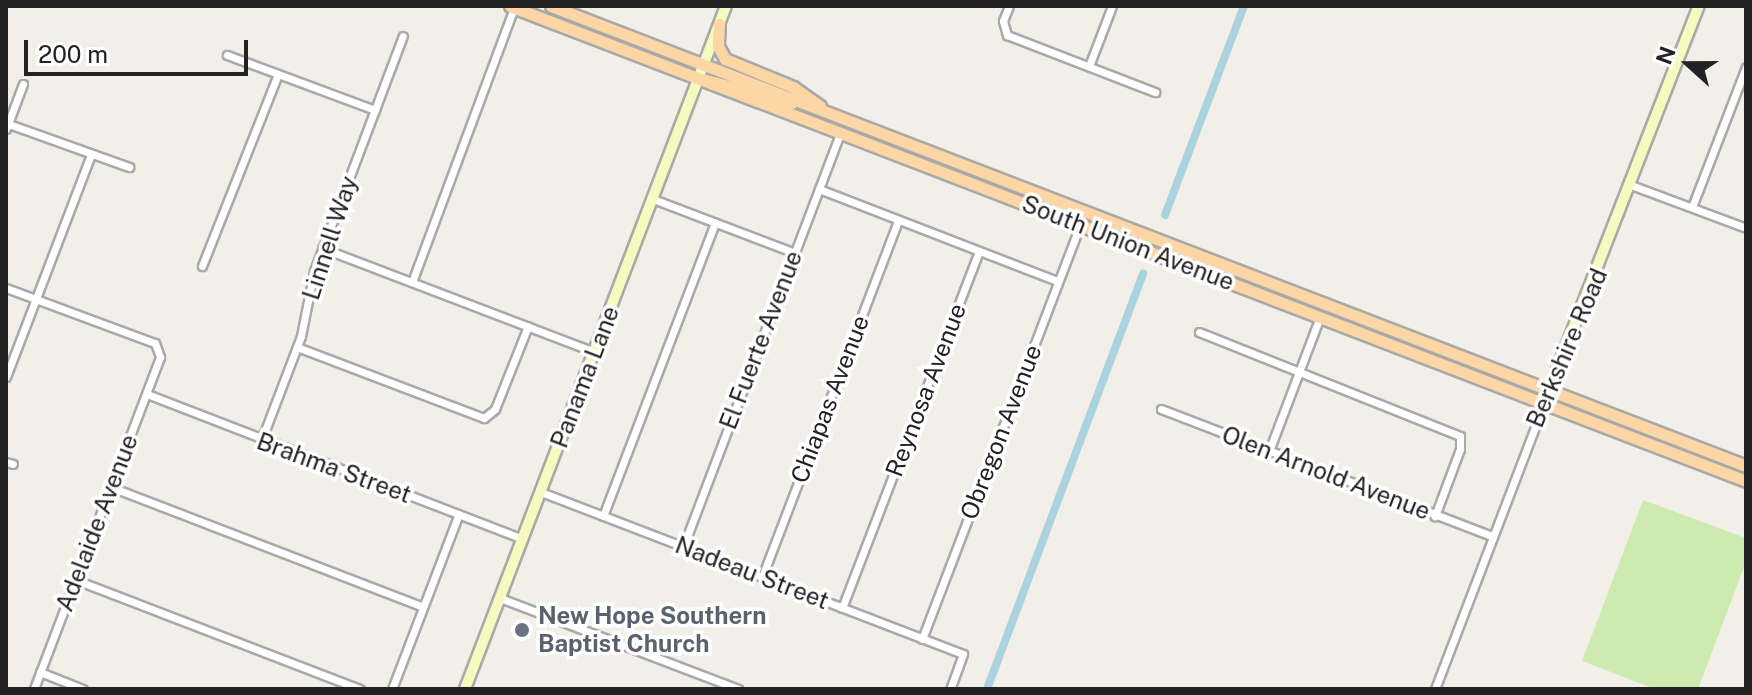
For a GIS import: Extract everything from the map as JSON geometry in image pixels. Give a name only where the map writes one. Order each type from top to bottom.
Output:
[{"type":"main road","name":"South Union Avenue","points":[[551,6],[1746,466]]},
{"type":"main road","name":"Panama Lane","points":[[465,689],[726,6]]},
{"type":"main road","name":"Berkshire Road","points":[[1549,390],[1699,6]]},
{"type":"main road","name":"South Union Avenue","points":[[512,7],[1746,481]]},
{"type":"main road","points":[[719,24],[718,46],[725,59],[793,87],[826,112]]},
{"type":"main road","points":[[619,50],[696,69],[704,65]]},
{"type":"main road","points":[[698,80],[716,78],[782,103],[801,102]]},
{"type":"main road","points":[[786,113],[810,114],[854,130],[862,126]]},
{"type":"street","points":[[1009,6],[1003,29],[1155,92]]},
{"type":"street","points":[[1089,66],[1112,6]]},
{"type":"street","points":[[412,282],[512,7]]},
{"type":"street","name":"Linnell Way","points":[[261,441],[297,347],[322,248],[403,36]]},
{"type":"street","points":[[227,55],[375,110]]},
{"type":"street","points":[[1692,207],[1746,67]]},
{"type":"street","points":[[202,266],[278,74]]},
{"type":"street","points":[[23,84],[7,125],[129,167]]},
{"type":"street","name":"El Fuerte Avenue","points":[[683,547],[840,133]]},
{"type":"street","points":[[6,377],[91,154]]},
{"type":"street","points":[[1631,185],[1746,228]]},
{"type":"street","points":[[819,189],[1058,281]]},
{"type":"street","points":[[653,199],[795,253]]},
{"type":"street","name":"Chiapas Avenue","points":[[762,577],[898,221]]},
{"type":"street","points":[[603,516],[715,223]]},
{"type":"street","name":"Obregon Avenue","points":[[922,639],[1080,225]]},
{"type":"street","points":[[322,248],[594,352]]},
{"type":"street","name":"Reynosa Avenue","points":[[842,608],[979,251]]},
{"type":"street","points":[[6,288],[35,299]]},
{"type":"street","name":"Adelaide Avenue","points":[[34,689],[160,357],[155,343],[35,299]]},
{"type":"street","points":[[1269,451],[1320,317]]},
{"type":"street","points":[[297,347],[484,418],[495,409],[528,326]]},
{"type":"street","points":[[1199,332],[1460,436],[1435,516]]},
{"type":"street","name":"Berkshire Road","points":[[1435,689],[1549,390]]},
{"type":"street","name":"Brahma Street","points":[[147,394],[261,441],[523,539]]},
{"type":"street","name":"Olen Arnold Avenue","points":[[1161,409],[1491,536]]},
{"type":"street","points":[[111,487],[423,607]]},
{"type":"street","name":"Nadeau Street","points":[[541,492],[963,654],[950,689]]},
{"type":"street","points":[[392,689],[459,514]]},
{"type":"street","points":[[76,580],[360,689]]},
{"type":"street","points":[[500,598],[738,689]]},
{"type":"street","points":[[40,672],[83,689]]},
{"type":"green space","points":[[1643,500],[1746,538],[1746,562],[1698,689],[1655,689],[1582,661]]},
{"type":"waterway","points":[[1165,215],[1244,6]]},
{"type":"waterway","points":[[987,689],[1143,273]]},
{"type":"place","name":"New Hope Southern Baptist Church","points":[[522,630]]}]
